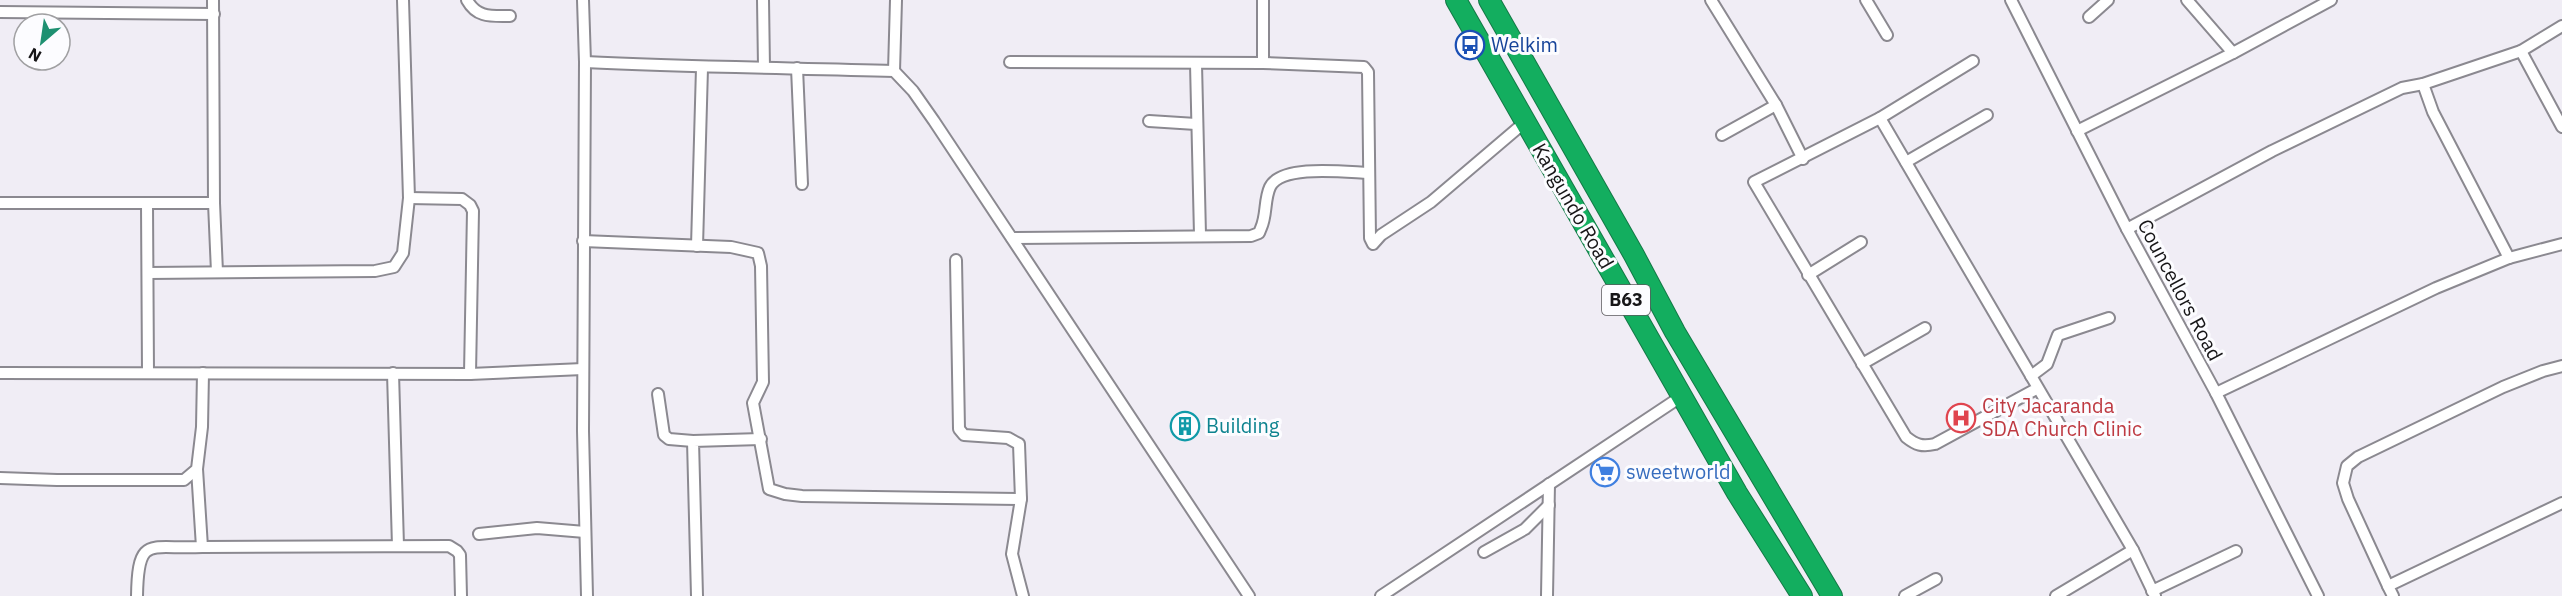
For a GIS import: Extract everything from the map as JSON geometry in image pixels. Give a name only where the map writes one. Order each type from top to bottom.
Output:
[{"type":"highway","name":"Kangundo Road","points":[[1456,0],[1737,493],[1802,596]]},
{"type":"highway","name":"Kangundo Road","points":[[1489,0],[1634,255],[1675,332],[1832,596]]},
{"type":"street","points":[[213,0],[214,203],[217,272]]},
{"type":"street","points":[[148,273],[375,271],[394,267],[403,253],[409,198],[403,0]]},
{"type":"street","points":[[467,0],[472,9],[478,13],[488,16],[510,16]]},
{"type":"street","points":[[583,0],[585,62],[583,369],[587,596]]},
{"type":"street","points":[[763,0],[764,67]]},
{"type":"street","points":[[894,71],[896,0]]},
{"type":"street","points":[[1263,0],[1263,63]]},
{"type":"street","points":[[1711,0],[1776,105],[1803,159]]},
{"type":"street","points":[[1866,0],[1887,35]]},
{"type":"street","name":"Councellors Road","points":[[2011,0],[2029,31],[2127,229],[2216,393],[2318,596]]},
{"type":"street","points":[[2089,17],[2108,0]]},
{"type":"street","points":[[2187,0],[2233,53]]},
{"type":"street","points":[[2077,132],[2233,53],[2331,0]]},
{"type":"street","points":[[0,12],[214,14]]},
{"type":"street","points":[[2127,229],[2272,151],[2402,88],[2422,84],[2522,51],[2562,26]]},
{"type":"street","points":[[2522,51],[2562,127]]},
{"type":"street","points":[[1973,61],[1880,118],[1754,182],[1906,437],[1915,444],[1925,446],[1935,444],[2038,388]]},
{"type":"street","points":[[585,62],[702,68],[764,67],[894,71],[913,91],[1249,596]]},
{"type":"street","points":[[1010,62],[1263,63],[1366,68],[1368,72],[1370,238],[1373,244],[1381,235],[1431,202],[1525,122]]},
{"type":"street","points":[[1196,64],[1200,235]]},
{"type":"street","points":[[697,246],[702,68]]},
{"type":"street","points":[[798,68],[802,184]]},
{"type":"street","points":[[2422,84],[2433,112],[2509,258]]},
{"type":"street","points":[[1722,135],[1776,105]]},
{"type":"street","points":[[1906,162],[1987,115]]},
{"type":"street","points":[[1880,118],[2133,550],[2153,593],[2236,551]]},
{"type":"street","points":[[1149,121],[1196,124]]},
{"type":"street","points":[[1012,238],[1200,235],[1251,237],[1258,233],[1264,222],[1269,189],[1282,176],[1294,173],[1368,173]]},
{"type":"street","points":[[409,198],[462,199],[470,205],[473,211],[470,374]]},
{"type":"street","points":[[0,203],[214,203]]},
{"type":"street","points":[[147,204],[148,373]]},
{"type":"street","points":[[583,242],[731,247],[758,253],[761,266],[763,382],[753,403],[769,489],[785,494],[1021,500]]},
{"type":"street","points":[[1808,275],[1861,242]]},
{"type":"street","points":[[2216,393],[2436,288],[2509,258],[2562,244]]},
{"type":"street","points":[[956,260],[959,429],[964,435],[1008,438],[1019,444],[1021,500],[1012,554],[1023,596]]},
{"type":"street","points":[[2031,376],[2047,364],[2058,335],[2109,318]]},
{"type":"street","points":[[1862,364],[1925,328]]},
{"type":"street","points":[[2562,366],[2543,370],[2503,387],[2358,457],[2347,466],[2343,483],[2391,591],[2562,503]]},
{"type":"street","points":[[0,373],[470,374],[583,369]]},
{"type":"street","points":[[202,547],[197,469],[202,427],[203,373]]},
{"type":"street","points":[[393,373],[398,546]]},
{"type":"street","points":[[658,394],[664,435],[669,439],[693,441],[761,439]]},
{"type":"street","points":[[1381,596],[1682,396]]},
{"type":"street","points":[[693,441],[697,596]]},
{"type":"street","points":[[0,478],[179,481],[189,477],[197,469]]},
{"type":"street","points":[[1547,596],[1549,484]]},
{"type":"street","points":[[1484,552],[1525,529],[1549,505]]},
{"type":"street","points":[[479,534],[537,528],[585,532]]},
{"type":"street","points":[[137,596],[137,571],[140,557],[146,550],[157,547],[449,546],[457,551],[461,560],[461,596]]},
{"type":"street","points":[[2056,596],[2133,550]]},
{"type":"street","points":[[1905,596],[1936,579]]},
{"type":"place","name":"Welkim","points":[[1470,45]]},
{"type":"place","name":"City Jacaranda SDA Church Clinic","points":[[1961,418]]},
{"type":"place","name":"Building","points":[[1185,426]]},
{"type":"place","name":"sweetworld","points":[[1605,472]]}]
